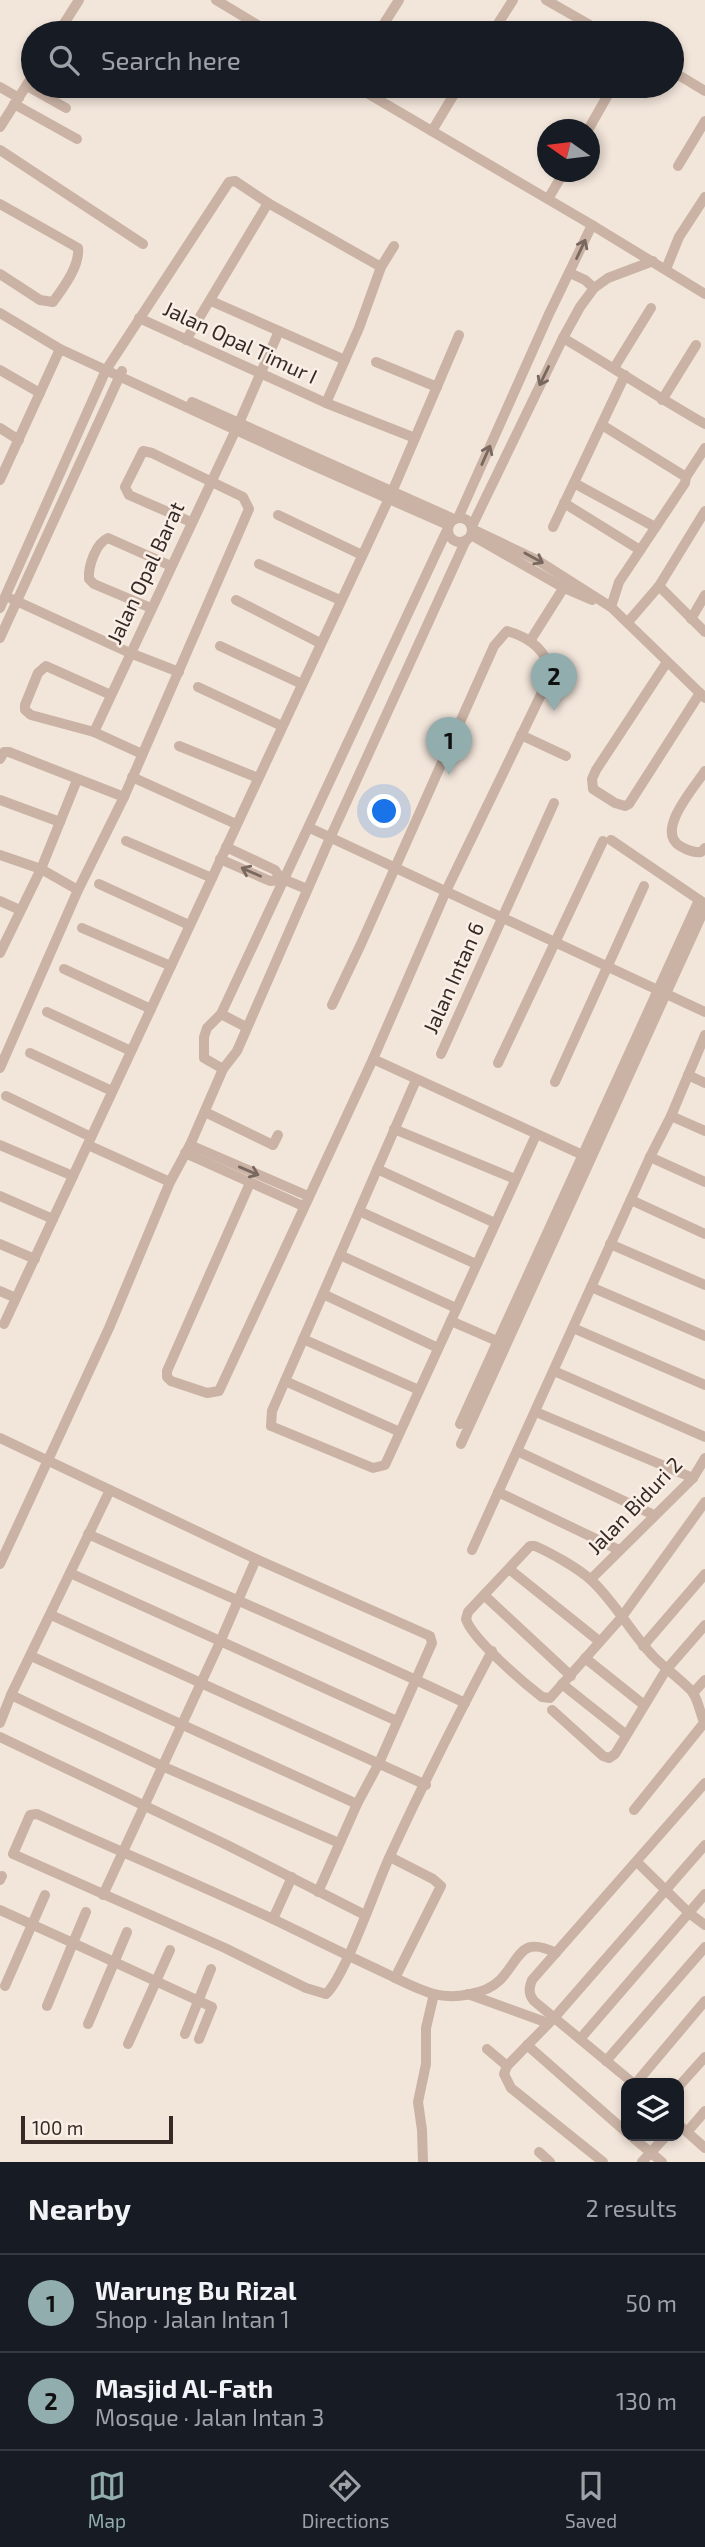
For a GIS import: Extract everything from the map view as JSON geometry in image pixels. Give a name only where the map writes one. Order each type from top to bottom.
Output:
[{"type":"street","points":[[66,21],[79,0]]},
{"type":"street","points":[[216,0],[251,21]]},
{"type":"street","points":[[386,21],[399,0]]},
{"type":"street","points":[[500,21],[513,0]]},
{"type":"street","points":[[545,0],[583,21]]},
{"type":"street","points":[[684,78],[705,91]]},
{"type":"street","points":[[0,87],[44,121],[77,139]]},
{"type":"street","points":[[0,127],[21,95]]},
{"type":"street","points":[[47,98],[66,108]]},
{"type":"street","points":[[376,98],[705,294]]},
{"type":"street","points":[[432,131],[452,98]]},
{"type":"street","points":[[594,119],[607,98]]},
{"type":"street","points":[[44,121],[54,102]]},
{"type":"street","points":[[678,166],[705,121]]},
{"type":"street","points":[[0,150],[143,244]]},
{"type":"street","points":[[0,608],[3,595],[108,367],[229,182],[235,181],[268,203],[381,267]]},
{"type":"street","points":[[548,199],[558,182]]},
{"type":"street","points":[[666,269],[679,237],[705,197]]},
{"type":"street","points":[[187,340],[268,203]]},
{"type":"street","points":[[0,204],[72,244],[78,248],[79,255],[53,302],[40,300],[0,274]]},
{"type":"street","points":[[223,1069],[204,1058],[207,1028],[221,1014],[592,225]]},
{"type":"street","points":[[326,403],[381,267],[394,246]]},
{"type":"street","points":[[0,1564],[109,1328],[170,1182],[223,1069],[237,1051],[330,838],[470,533],[570,324],[594,288],[608,278],[653,261]]},
{"type":"street","points":[[570,273],[594,288]]},
{"type":"street","points":[[211,301],[345,360]]},
{"type":"street","points":[[614,368],[651,308]]},
{"type":"street","points":[[0,313],[60,349],[108,367],[389,496],[452,523],[464,518],[470,533],[609,606],[628,622],[702,696],[629,804],[622,806],[593,789],[592,779],[667,662]]},
{"type":"street","points":[[549,314],[570,324]]},
{"type":"street","name":"Jalan Opal Timur I","points":[[139,317],[326,403],[415,438]]},
{"type":"street","name":"Jalan Opal Barat","points":[[93,732],[279,331]]},
{"type":"street","points":[[4,1324],[362,555],[459,335]]},
{"type":"street","points":[[563,338],[705,424]]},
{"type":"street","points":[[662,400],[696,345]]},
{"type":"street","points":[[0,480],[60,349]]},
{"type":"street","points":[[376,362],[437,387]]},
{"type":"street","points":[[0,370],[40,393]]},
{"type":"street","points":[[0,638],[121,374]]},
{"type":"street","points":[[552,527],[625,375]]},
{"type":"street","points":[[602,425],[686,477]]},
{"type":"street","points":[[0,428],[19,440]]},
{"type":"street","points":[[609,606],[619,582],[705,448]]},
{"type":"street","points":[[1,1063],[78,890],[124,797],[248,509],[243,497],[143,451],[126,481],[125,487],[129,495],[191,522]]},
{"type":"street","points":[[574,483],[655,527]]},
{"type":"street","points":[[564,503],[640,550]]},
{"type":"street","points":[[628,622],[659,586],[705,511]]},
{"type":"street","points":[[278,515],[362,555]]},
{"type":"street","points":[[452,523],[452,539],[456,542],[470,533]]},
{"type":"street","points":[[152,607],[94,584],[89,579],[89,568],[106,538],[171,566]]},
{"type":"street","points":[[259,564],[341,600]]},
{"type":"street","points":[[530,640],[566,583]]},
{"type":"street","points":[[659,586],[705,632]]},
{"type":"street","points":[[3,595],[130,653],[179,672]]},
{"type":"street","points":[[691,619],[705,595]]},
{"type":"street","points":[[236,600],[320,643]]},
{"type":"street","points":[[250,1184],[167,1371],[167,1377],[171,1381],[207,1393],[219,1391],[373,1059],[446,891],[550,676],[547,660],[530,640],[507,631],[499,638],[332,1005]]},
{"type":"street","points":[[220,646],[302,684]]},
{"type":"street","points":[[111,695],[50,667],[43,667],[38,673],[25,710],[31,715],[93,732],[142,754]]},
{"type":"street","points":[[198,687],[282,726]]},
{"type":"street","points":[[521,734],[566,756]]},
{"type":"street","points":[[179,746],[258,778]]},
{"type":"street","points":[[0,759],[4,752],[9,752],[124,797]]},
{"type":"street","points":[[705,771],[673,821],[670,833],[677,845],[693,852],[701,852],[705,848]]},
{"type":"street","points":[[132,776],[236,824]]},
{"type":"street","points":[[0,953],[41,869],[77,780]]},
{"type":"street","points":[[0,800],[60,822]]},
{"type":"street","name":"Jalan Intan 6","points":[[441,1054],[554,803]]},
{"type":"street","points":[[310,828],[607,967],[663,987],[705,1012]]},
{"type":"street","points":[[126,841],[212,878]]},
{"type":"street","points":[[461,1444],[486,1379],[536,1267],[703,904],[607,841],[498,1063]]},
{"type":"street","points":[[226,847],[275,870],[283,879],[307,889]]},
{"type":"street","points":[[0,855],[41,869],[78,890]]},
{"type":"street","points":[[220,859],[273,882],[283,879]]},
{"type":"street","points":[[99,884],[190,925]]},
{"type":"street","points":[[555,1083],[644,886]]},
{"type":"street","points":[[0,901],[20,910]]},
{"type":"street","points":[[82,928],[171,966]]},
{"type":"street","points":[[64,969],[150,1009]]},
{"type":"street","points":[[47,1012],[131,1051]]},
{"type":"street","points":[[221,1014],[246,1027]]},
{"type":"street","points":[[472,1550],[671,1116],[705,1035]]},
{"type":"street","points":[[30,1053],[112,1091]]},
{"type":"street","points":[[373,1059],[586,1157]]},
{"type":"street","points":[[688,1075],[705,1083]]},
{"type":"street","points":[[416,1080],[272,1411],[271,1426],[373,1468],[385,1465],[536,1135]]},
{"type":"street","points":[[6,1096],[170,1182]]},
{"type":"street","points":[[205,1112],[273,1145],[278,1135]]},
{"type":"street","points":[[671,1116],[705,1131]]},
{"type":"street","points":[[394,1129],[515,1179]]},
{"type":"street","points":[[0,1145],[73,1176]]},
{"type":"street","points":[[187,1149],[306,1201]]},
{"type":"street","points":[[187,1149],[250,1184],[306,1201]]},
{"type":"street","points":[[650,1157],[705,1182]]},
{"type":"street","points":[[377,1169],[495,1223]]},
{"type":"street","points":[[0,1196],[53,1219]]},
{"type":"street","points":[[631,1200],[705,1234]]},
{"type":"street","points":[[359,1211],[476,1264]]},
{"type":"street","points":[[0,1244],[35,1259]]},
{"type":"street","points":[[610,1244],[705,1285]]},
{"type":"street","points":[[340,1255],[456,1308]]},
{"type":"street","points":[[460,1424],[486,1379],[498,1341],[536,1267]]},
{"type":"street","points":[[591,1287],[705,1336]]},
{"type":"street","points":[[0,1291],[16,1298]]},
{"type":"street","points":[[323,1294],[438,1348]]},
{"type":"street","points":[[451,1321],[498,1341]]},
{"type":"street","points":[[573,1328],[705,1385]]},
{"type":"street","points":[[303,1339],[419,1390]]},
{"type":"street","points":[[554,1371],[705,1437]]},
{"type":"street","points":[[285,1381],[400,1432]]},
{"type":"street","points":[[536,1412],[693,1478]]},
{"type":"street","points":[[0,1438],[256,1559],[430,1636],[432,1643],[318,1892]]},
{"type":"street","points":[[517,1451],[654,1515]]},
{"type":"street","name":"Jalan Biduri 2","points":[[590,1579],[693,1478],[705,1458]]},
{"type":"street","points":[[0,1723],[110,1490]]},
{"type":"street","points":[[498,1492],[618,1550]]},
{"type":"street","points":[[634,1810],[705,1723],[702,1708],[693,1693],[666,1671],[643,1646],[621,1618],[590,1579],[535,1546],[530,1546],[468,1612],[466,1619],[472,1630],[492,1651],[542,1697],[550,1698],[621,1618],[705,1502]]},
{"type":"street","points":[[88,1534],[237,1602],[326,1638],[465,1703]]},
{"type":"street","points":[[103,1895],[256,1559]]},
{"type":"street","points":[[509,1569],[599,1641]]},
{"type":"street","points":[[70,1573],[397,1721]]},
{"type":"street","points":[[643,1646],[705,1574]]},
{"type":"street","points":[[484,1595],[571,1675]]},
{"type":"street","points":[[51,1615],[426,1785]]},
{"type":"street","points":[[552,1710],[603,1756],[610,1758],[666,1671],[705,1625]]},
{"type":"street","points":[[492,1651],[390,1857],[348,1956],[326,1994],[306,1988],[225,1948],[13,1854],[33,1814],[273,1919],[348,1956],[395,1978],[434,1994],[468,1994],[487,1989],[499,1982],[525,1948],[535,1945],[556,1953]]},
{"type":"street","points":[[31,1656],[358,1804]]},
{"type":"street","points":[[585,1658],[644,1705]]},
{"type":"street","points":[[693,1693],[705,1680]]},
{"type":"street","points":[[562,1684],[625,1734]]},
{"type":"street","points":[[11,1695],[162,1766],[339,1843]]},
{"type":"street","points":[[0,1737],[365,1914]]},
{"type":"street","points":[[551,2021],[531,1998],[529,1986],[705,1783]]},
{"type":"street","points":[[603,2162],[511,2088],[504,2074],[507,2066],[551,2021],[705,1846]]},
{"type":"street","points":[[390,1857],[433,1879],[440,1886],[395,1978]]},
{"type":"street","points":[[637,1862],[689,1913],[705,1924]]},
{"type":"street","points":[[273,1919],[292,1877]]},
{"type":"street","points":[[580,2039],[705,1894]]},
{"type":"street","points":[[5,1986],[45,1895]]},
{"type":"street","points":[[0,1910],[212,2007],[199,2039]]},
{"type":"street","points":[[47,2006],[86,1912]]},
{"type":"street","points":[[88,2024],[127,1932]]},
{"type":"street","points":[[606,2061],[705,1947]]},
{"type":"street","points":[[128,2044],[170,1950]]},
{"type":"street","points":[[185,2034],[211,1969]]},
{"type":"street","points":[[423,2162],[418,2102],[426,2064],[426,2028],[434,1994]]},
{"type":"street","points":[[468,1994],[551,2021],[580,2039],[628,2078]]},
{"type":"street","points":[[639,2078],[705,2001]]},
{"type":"street","points":[[527,2045],[621,2128]]},
{"type":"street","points":[[487,2049],[507,2066]]},
{"type":"street","points":[[684,2080],[705,2057]]},
{"type":"street","points":[[684,2127],[705,2111]]},
{"type":"street","points":[[684,2129],[705,2148]]},
{"type":"street","points":[[637,2141],[662,2162]]},
{"type":"street","points":[[642,2162],[662,2141]]},
{"type":"street","points":[[539,2152],[550,2162]]},
{"type":"place","name":"Masjid Al-Fath","points":[[554,711]]},
{"type":"place","name":"Warung Bu Rizal","points":[[449,775]]}]
